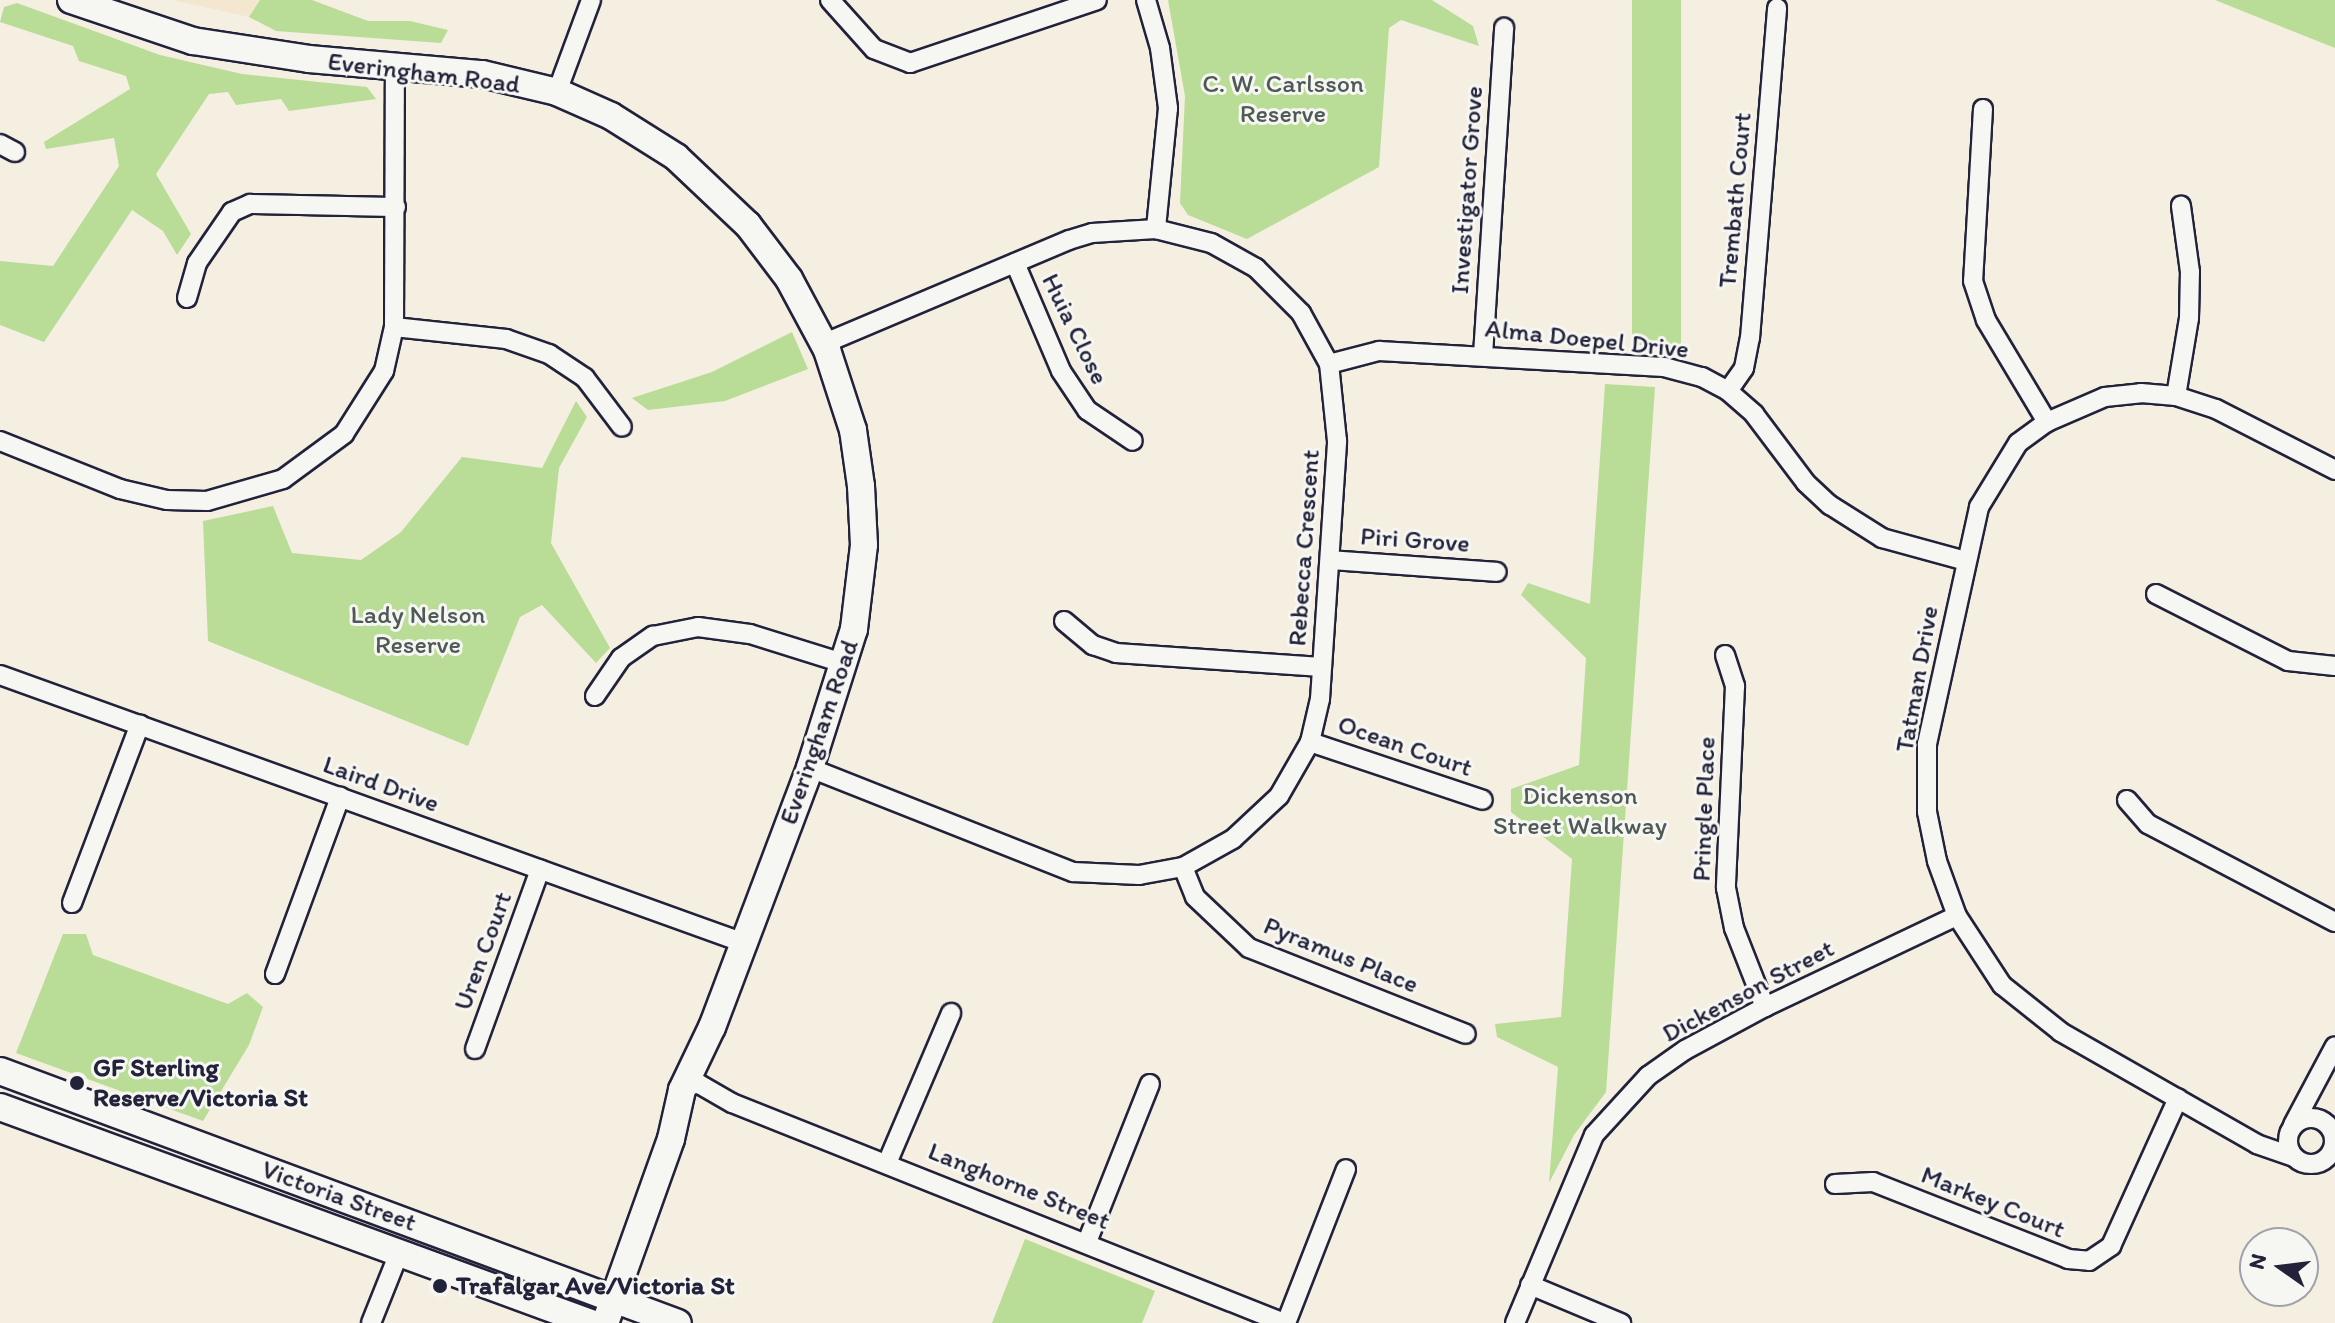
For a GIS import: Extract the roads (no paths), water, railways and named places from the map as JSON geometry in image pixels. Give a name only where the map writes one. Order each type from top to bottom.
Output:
[{"type":"street","name":"Everingham Road","points":[[71,0],[193,41],[309,59],[395,64],[482,74],[557,92],[611,116],[676,157],[748,225],[789,279],[825,343],[853,430],[861,486],[864,545],[846,664],[609,1311]]},
{"type":"street","points":[[557,92],[591,0]]},
{"type":"street","points":[[830,0],[874,49],[910,63],[1097,0]]},
{"type":"street","points":[[1146,0],[1160,48],[1168,108],[1156,229]]},
{"type":"street","name":"Trembath Court","points":[[1728,391],[1744,368],[1750,338],[1777,8]]},
{"type":"street","name":"Investigator Grove","points":[[1483,355],[1504,28]]},
{"type":"street","points":[[0,441],[120,489],[167,500],[207,501],[259,490],[309,464],[344,434],[384,371],[394,327],[395,64]]},
{"type":"street","points":[[1983,109],[1973,281],[1986,320],[2047,422]]},
{"type":"street","points":[[187,298],[197,263],[232,212],[250,204],[396,207]]},
{"type":"street","points":[[2176,396],[2189,318],[2190,272],[2181,206]]},
{"type":"street","name":"Rebecca Crescent","points":[[810,768],[1073,872],[1139,875],[1183,867],[1259,819],[1279,796],[1310,742],[1322,667],[1337,441],[1329,364],[1301,313],[1256,268],[1211,243],[1156,229],[1092,233],[825,343]]},
{"type":"street","name":"Huia Close","points":[[1015,263],[1061,371],[1087,410],[1133,441]]},
{"type":"street","points":[[394,327],[506,339],[549,354],[585,378],[622,427]]},
{"type":"street","name":"Alma Doepel Drive","points":[[1329,364],[1379,351],[1664,367],[1728,391],[1830,505],[1882,538],[1966,561]]},
{"type":"street","name":"Tatman Drive","points":[[2294,1157],[2257,1144],[2242,1131],[2061,1032],[2002,985],[1957,916],[1937,861],[1927,812],[1927,744],[1979,507],[1998,470],[2018,443],[2047,422],[2105,397],[2141,393],[2176,396],[2216,409],[2335,470]]},
{"type":"street","name":"Piri Grove","points":[[1330,560],[1497,572]]},
{"type":"street","points":[[2156,594],[2288,661],[2335,666]]},
{"type":"street","points":[[1064,621],[1093,645],[1116,653],[1322,667]]},
{"type":"street","points":[[595,696],[621,658],[653,636],[698,627],[750,634],[846,664]]},
{"type":"street","name":"Pringle Place","points":[[1725,655],[1735,686],[1726,888],[1734,928],[1765,1007]]},
{"type":"street","name":"Laird Drive","points":[[0,675],[744,943]]},
{"type":"street","points":[[72,903],[140,724]]},
{"type":"street","name":"Ocean Court","points":[[1310,742],[1483,800]]},
{"type":"street","points":[[275,974],[340,797]]},
{"type":"street","points":[[2127,800],[2148,824],[2335,922]]},
{"type":"street","name":"Pyramus Place","points":[[1183,867],[1195,897],[1249,948],[1466,1034]]},
{"type":"street","name":"Uren Court","points":[[475,1049],[540,869]]},
{"type":"street","name":"Dickenson Street","points":[[1515,1323],[1594,1135],[1615,1109],[1685,1050],[1765,1007],[1957,916]]},
{"type":"street","points":[[888,1161],[951,1013]]},
{"type":"street","points":[[2335,1046],[2291,1128],[2294,1157],[2317,1163],[2335,1173]]},
{"type":"street","points":[[2319,1118],[2324,1066]]},
{"type":"street","name":"Victoria Street","points":[[0,1071],[411,1222],[609,1311],[678,1323]]},
{"type":"street","points":[[1087,1242],[1150,1084]]},
{"type":"street","name":"Langhorne Street","points":[[693,1088],[888,1161],[1285,1323]]},
{"type":"street","name":"Markey Court","points":[[1835,1184],[1873,1182],[2068,1259],[2089,1261],[2111,1246],[2178,1098]]},
{"type":"street","name":"Victoria Street","points":[[0,1107],[591,1323]]},
{"type":"street","points":[[2291,1128],[2319,1118]]},
{"type":"street","points":[[2317,1163],[2330,1154],[2335,1143],[2331,1129],[2319,1118]]},
{"type":"street","name":"Tatman Drive","points":[[2242,1131],[2270,1137],[2291,1128]]},
{"type":"street","points":[[1285,1323],[1346,1169]]},
{"type":"street","points":[[371,1323],[411,1222]]},
{"type":"street","points":[[1530,1285],[1621,1323]]},
{"type":"place","name":"GF Sterling Reserve/Victoria St","points":[[77,1083]]},
{"type":"place","name":"Trafalgar Ave/Victoria St","points":[[440,1286]]},
{"type":"park label","name":"C. W. Carlsson Reserve","points":[[1283,99]]},
{"type":"park label","name":"Lady Nelson Reserve","points":[[418,630]]},
{"type":"park label","name":"Dickenson Street Walkway","points":[[1580,811]]}]
